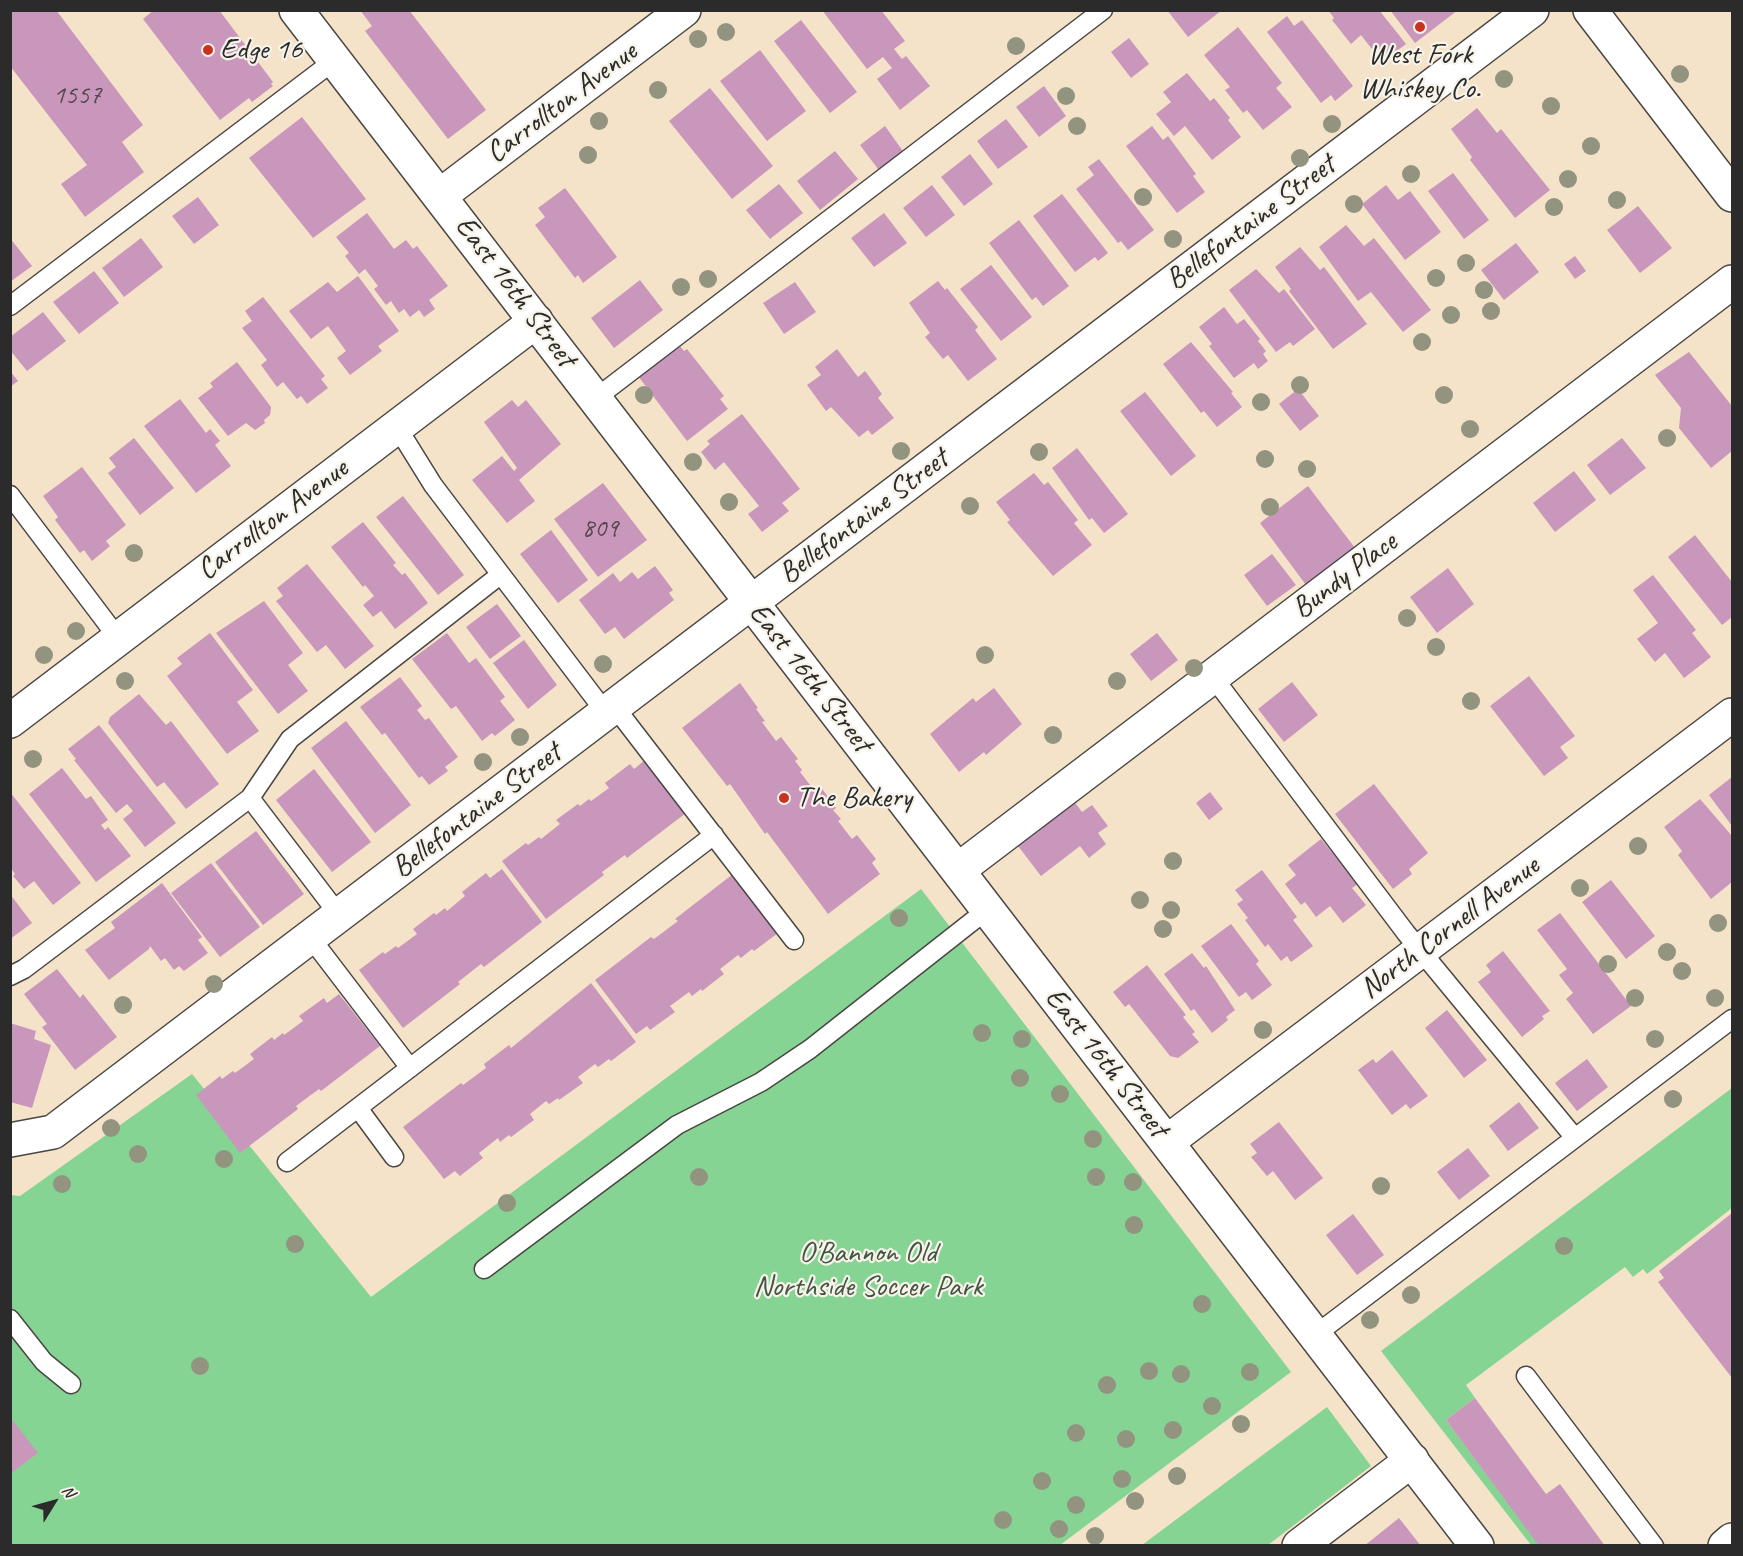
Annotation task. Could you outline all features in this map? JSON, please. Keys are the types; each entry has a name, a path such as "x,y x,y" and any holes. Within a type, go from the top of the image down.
{"street":[{"name":"East 16th Street","path":"296,10 441,195 751,602 1477,1545"},
{"name":"Carrollton Avenue","path":"441,195 684,10"},
{"name":"Bellefontaine Street","path":"10,1140 53,1132 1532,10"},
{"path":"1590,10 1732,195"},
{"name":"Bundy Place","path":"958,870 1732,282"},
{"name":"Carrollton Avenue","path":"10,721 536,321"},
{"name":"North Cornell Avenue","path":"1167,1142 1732,715"},
{"path":"1299,1545 1412,1460"},
{"path":"1725,1545 1732,1540"}],"lane":[{"path":"596,398 1103,10"},
{"path":"10,306 335,60"},
{"path":"397,427 433,485 500,575 714,835 794,940"},
{"path":"10,495 118,638"},
{"path":"10,976 24,969 250,798 290,738 500,575"},
{"path":"1213,676 1420,951 1575,1138"},
{"path":"250,798 339,915"},
{"path":"287,1162 714,835"},
{"path":"484,1269 677,1125 761,1082 810,1048 988,909"},
{"path":"310,937 410,1068"},
{"path":"1315,1335 1732,1019"},
{"path":"358,1108 394,1157"},
{"path":"10,1319 44,1362 71,1384"},
{"path":"1526,1376 1654,1545"}],"green space":[{"name":"O'Bannon Old Northside Soccer Park","path":"921,889 1291,1372 1060,1545 11,1545 10,1195 20,1196 192,1074 371,1297"},
{"path":"1732,1088 1732,1208 1647,1274 1643,1269 1633,1277 1625,1267 1466,1385 1475,1398 1446,1420 1539,1545 1531,1545 1381,1351"},
{"path":"1327,1407 1371,1466 1268,1545 1142,1545"}],"building":[{"path":"10,10 56,10 143,125 122,142 144,172 85,217 61,184 87,165 10,66"},
{"name":"Edge 16","path":"154,10 219,10 273,82 271,84 273,86 252,102 249,98 220,120 143,19"},
{"path":"360,10 409,10 486,110 448,139 365,31 372,26"},
{"path":"822,10 881,10 905,41 894,49 902,59 906,56 930,86 900,110 877,79 892,68 883,57 867,69"},
{"path":"1167,10 1222,10 1188,37"},
{"path":"1328,10 1379,10 1406,44 1382,62 1361,35 1351,44 1332,20 1334,18"},
{"name":"West Fork Whiskey Co.","path":"1390,10 1458,10 1415,43"},
{"path":"1287,16 1294,26 1302,20 1353,86 1335,101 1331,95 1321,103 1267,32"},
{"path":"801,20 857,92 830,113 774,41"},
{"path":"1238,27 1282,83 1276,88 1292,107 1263,130 1247,110 1243,113 1225,90 1230,87 1204,55"},
{"path":"1129,38 1149,64 1131,78 1111,52"},
{"path":"760,50 806,111 767,141 720,81"},
{"path":"1187,73 1210,101 1214,98 1241,137 1212,160 1185,126 1174,136 1156,114 1171,102 1163,92"},
{"path":"1044,86 1066,116 1039,137 1016,107"},
{"path":"710,88 773,166 732,199 669,121"},
{"path":"1477,108 1497,133 1501,129 1550,190 1515,218 1470,160 1472,157 1451,129"},
{"name":"Edge 16","path":"302,117 366,199 313,238 249,158"},
{"path":"1006,119 1028,147 998,169 977,141"},
{"path":"885,126 905,154 881,173 860,145"},
{"path":"1152,126 1163,140 1168,136 1196,174 1193,176 1205,192 1177,213 1126,146"},
{"path":"835,151 858,179 820,210 797,181"},
{"path":"970,154 993,184 964,206 941,177"},
{"path":"1099,159 1154,230 1128,250 1121,241 1118,243 1076,189 1094,175 1088,167"},
{"path":"1453,173 1489,220 1464,239 1428,191"},
{"path":"779,184 803,213 770,239 746,210"},
{"path":"932,185 955,215 926,237 903,208"},
{"path":"1386,185 1398,200 1410,191 1441,232 1405,260 1362,204"},
{"path":"565,188 617,257 583,283 578,275 575,278 535,225 545,217 538,208"},
{"path":"1062,194 1108,253 1098,261 1095,257 1075,272 1033,216"},
{"path":"198,197 219,225 194,244 172,216"},
{"path":"1638,206 1672,248 1640,273 1607,230"},
{"path":"367,213 394,249 406,240 413,249 417,246 448,286 429,300 435,309 424,317 419,310 410,317 404,309 399,313 391,301 386,305 374,289 378,286 365,269 359,274 345,256 349,253 336,237"},
{"path":"884,213 907,243 874,267 851,238"},
{"path":"1019,220 1069,286 1043,306 1036,297 1032,300 989,243"},
{"path":"1346,225 1364,246 1374,238 1431,310 1403,332 1371,292 1358,301 1319,247"},
{"path":"10,238 32,266 10,282"},
{"path":"141,238 163,267 124,297 102,268"},
{"path":"1516,243 1539,272 1504,300 1481,270"},
{"path":"1300,247 1320,270 1324,267 1367,324 1333,349 1289,291 1291,289 1275,267"},
{"path":"1575,256 1586,271 1575,279 1564,264"},
{"path":"991,265 1032,317 1001,341 960,289"},
{"path":"1256,269 1279,293 1284,289 1315,329 1293,346 1290,342 1276,352 1229,290"},
{"path":"94,271 119,303 79,334 53,302"},
{"path":"358,276 399,331 378,346 382,351 350,375 337,358 346,351 328,326 311,339 289,311 328,282 337,292"},
{"path":"640,280 663,310 614,348 591,318"},
{"path":"938,281 945,290 947,288 978,327 975,330 997,359 968,381 948,355 943,359 925,337 930,333 909,303"},
{"path":"795,282 816,312 784,334 763,303"},
{"path":"263,297 325,376 321,379 328,388 307,404 301,396 297,399 283,382 277,387 261,365 267,360 242,328 252,321 245,311"},
{"path":"1224,307 1237,324 1244,319 1260,339 1258,341 1266,351 1263,354 1268,361 1258,369 1254,363 1234,378 1209,346 1212,344 1199,327"},
{"path":"43,312 66,341 27,371 10,350 10,337"},
{"path":"1191,342 1233,392 1231,393 1242,407 1217,427 1204,411 1201,413 1163,364"},
{"path":"679,345 684,351 687,349 724,396 720,399 728,409 687,441 638,376"},
{"path":"837,349 858,377 865,371 882,394 878,398 894,418 872,435 868,430 859,437 831,407 826,411 807,385 821,375 815,367"},
{"path":"1689,352 1732,406 1732,451 1711,468 1679,428 1681,408 1655,375"},
{"path":"237,362 271,407 270,415 264,420 265,423 255,430 246,423 228,436 198,398 213,387 210,383"},
{"path":"10,371 18,381 10,387"},
{"path":"1298,389 1319,416 1300,431 1279,404"},
{"path":"1145,392 1196,456 1171,476 1120,411"},
{"path":"180,399 206,433 210,429 220,441 215,445 231,466 196,493 144,426"},
{"path":"512,400 518,407 526,400 561,444 519,480 535,501 507,523 472,480 502,456 514,471 517,468 484,422"},
{"path":"742,414 800,489 782,503 789,511 762,532 748,514 759,506 724,462 715,470 701,452 710,444 707,441"},
{"path":"134,438 174,488 140,515 108,473 116,467 109,458"},
{"path":"1622,438 1646,468 1610,495 1587,465"},
{"path":"1077,448 1128,514 1104,533 1092,518 1089,520 1052,468"},
{"path":"82,467 126,525 106,541 110,546 92,561 84,550 80,553 55,520 58,517 43,496"},
{"path":"1574,471 1596,500 1555,532 1533,503"},
{"path":"1034,473 1044,485 1048,482 1078,520 1074,523 1092,545 1053,576 1007,522 1010,520 996,502"},
{"path":"603,483 647,540 598,577 554,519"},
{"path":"1308,486 1355,548 1306,585 1260,523"},
{"path":"403,496 464,575 438,595 376,517"},
{"path":"363,522 396,563 393,565 402,575 405,573 428,603 395,629 381,611 373,617 363,605 374,596 365,585 363,587 331,547"},
{"path":"551,530 588,580 558,603 520,554"},
{"path":"1695,535 1732,582 1732,617 1722,625 1668,557"},
{"path":"1272,554 1296,585 1267,606 1244,575"},
{"path":"307,564 374,646 345,669 326,645 317,652 276,601 283,596 277,588"},
{"path":"655,566 673,590 669,593 674,600 624,639 615,627 605,634 579,600 613,573 620,582 632,572 638,579"},
{"path":"1448,568 1474,604 1437,633 1410,597"},
{"path":"1653,575 1696,630 1692,633 1711,657 1684,678 1665,653 1655,662 1637,639 1658,623 1633,590"},
{"path":"264,601 303,653 288,665 308,691 278,714 216,633"},
{"path":"497,604 521,636 490,659 466,627"},
{"path":"210,633 253,690 237,702 259,731 227,754 167,676 182,664 177,658"},
{"path":"447,633 469,663 476,658 505,697 500,701 515,720 495,736 492,733 482,741 456,706 451,709 412,659"},
{"path":"1157,633 1178,660 1151,681 1130,654"},
{"path":"524,640 557,685 528,709 493,663"},
{"path":"1529,676 1575,736 1560,747 1568,758 1544,776 1490,706"},
{"path":"400,677 422,706 417,710 425,720 429,718 458,757 445,767 448,771 429,785 422,776 419,778 385,733 382,735 360,707"},
{"path":"1292,682 1318,715 1284,742 1258,709"},
{"name":"The Bakery","path":"740,683 758,708 756,709 765,721 762,722 776,741 781,737 798,759 795,761 802,770 800,772 814,790 820,786 836,808 833,810 841,819 838,821 852,839 857,835 876,859 872,863 880,874 828,914 767,832 765,834 730,784 727,786 682,728"},
{"path":"994,688 1022,724 986,755 984,752 959,772 930,734 973,698 976,702"},
{"path":"139,694 166,725 171,721 219,784 186,809 164,782 157,787 108,723 110,717"},
{"path":"346,721 411,805 375,833 311,748"},
{"path":"99,725 176,823 145,847 123,819 133,811 127,804 116,813 68,749"},
{"path":"645,760 686,813 627,858 625,855 602,872 604,875 546,919 502,861 526,843 528,845 539,837 541,839 560,824 556,820 578,804 580,806 589,799 591,801 609,788 605,783 630,764 634,769"},
{"path":"62,768 86,799 91,796 108,820 101,825 105,830 108,827 131,856 96,882 29,794"},
{"path":"314,769 371,842 332,872 276,800"},
{"path":"1732,777 1732,826 1709,795"},
{"path":"1374,784 1428,853 1409,869 1412,874 1393,889 1335,814"},
{"path":"10,792 81,883 53,905 34,881 24,889 13,876 15,874 10,867"},
{"path":"1210,792 1223,809 1209,820 1196,803"},
{"path":"1700,799 1732,836 1732,882 1711,899 1678,855 1682,851 1664,827"},
{"path":"1073,800 1082,812 1092,805 1108,826 1098,833 1106,844 1089,858 1080,846 1041,876 1018,846 1039,831 1036,828"},
{"path":"256,831 304,894 263,925 215,862"},
{"path":"1321,839 1358,884 1352,888 1366,905 1343,923 1330,906 1316,917 1305,902 1301,905 1285,884 1296,875 1288,865"},
{"path":"211,863 260,927 220,957 171,893"},
{"path":"502,869 542,922 484,967 481,964 458,982 460,984 403,1028 359,970 383,952 385,954 396,946 398,948 417,934 413,929 434,913 436,915 445,908 447,911 465,896 462,892 486,873 490,878"},
{"path":"1262,870 1297,917 1293,920 1313,946 1291,962 1287,956 1281,961 1268,944 1265,947 1245,920 1248,918 1237,904 1243,900 1235,890"},
{"path":"733,874 778,933 754,951 752,949 741,958 738,955 720,969 724,974 702,991 701,989 692,996 689,992 670,1006 675,1012 650,1030 647,1026 636,1034 595,980 651,937 654,939 678,921 675,919"},
{"path":"1611,880 1655,936 1626,959 1582,902"},
{"path":"162,883 202,937 198,940 208,953 184,971 179,966 174,970 165,958 161,961 150,946 109,980 85,950 115,928 111,922"},
{"path":"10,894 32,923 10,939"},
{"path":"1560,913 1631,1006 1593,1034 1566,999 1573,993 1559,975 1567,969 1537,930"},
{"path":"1231,924 1259,961 1256,964 1272,985 1252,1000 1246,992 1239,997 1201,946"},
{"path":"1503,951 1550,1011 1522,1037 1478,982 1491,972 1486,965"},
{"path":"1192,953 1204,968 1206,966 1235,1010 1226,1017 1228,1020 1212,1033 1194,1009 1191,1011 1164,974"},
{"path":"1147,965 1186,1015 1183,1017 1195,1032 1192,1034 1199,1042 1178,1058 1170,1056 1129,1004 1125,1007 1113,992"},
{"path":"57,969 80,998 83,994 117,1037 75,1070 42,1027 47,1024 24,994"},
{"path":"591,983 636,1042 611,1061 609,1059 598,1067 595,1064 578,1077 583,1083 559,1100 558,1098 549,1104 546,1101 530,1114 534,1120 511,1137 509,1135 500,1142 498,1138 479,1153 483,1158 460,1176 455,1171 444,1179 403,1127 461,1083 463,1085 486,1068 484,1064 509,1045 511,1048"},
{"path":"339,994 380,1046 321,1091 319,1089 296,1106 298,1109 240,1153 196,1095 220,1076 222,1079 233,1071 235,1073 254,1059 250,1054 272,1037 274,1040 283,1033 284,1035 303,1021 299,1016 324,998 327,1003"},
{"path":"1447,1010 1487,1060 1464,1078 1425,1028"},
{"path":"10,1023 36,1031 34,1039 51,1045 32,1108 10,1102"},
{"path":"1392,1050 1428,1096 1410,1109 1406,1104 1392,1115 1358,1070 1373,1059 1376,1063"},
{"path":"1587,1059 1608,1087 1577,1111 1555,1083"},
{"path":"1519,1102 1539,1128 1508,1151 1489,1126"},
{"path":"1279,1122 1323,1178 1295,1200 1273,1171 1267,1176 1251,1157 1257,1153 1250,1144"},
{"path":"1468,1148 1490,1176 1459,1200 1437,1172"},
{"path":"1732,1213 1732,1378 1658,1282 1664,1278 1659,1271"},
{"path":"1353,1214 1384,1255 1357,1275 1326,1235"},
{"path":"1475,1398 1546,1494 1560,1484 1605,1546 1539,1546 1446,1420"},
{"path":"10,1417 38,1453 10,1474"},
{"path":"1399,1518 1421,1546 1364,1546"}],"place":[{"name":"West Fork Whiskey Co.","path":"1420,27"},
{"name":"Edge 16","path":"208,50"},
{"name":"The Bakery","path":"784,798"}]}
